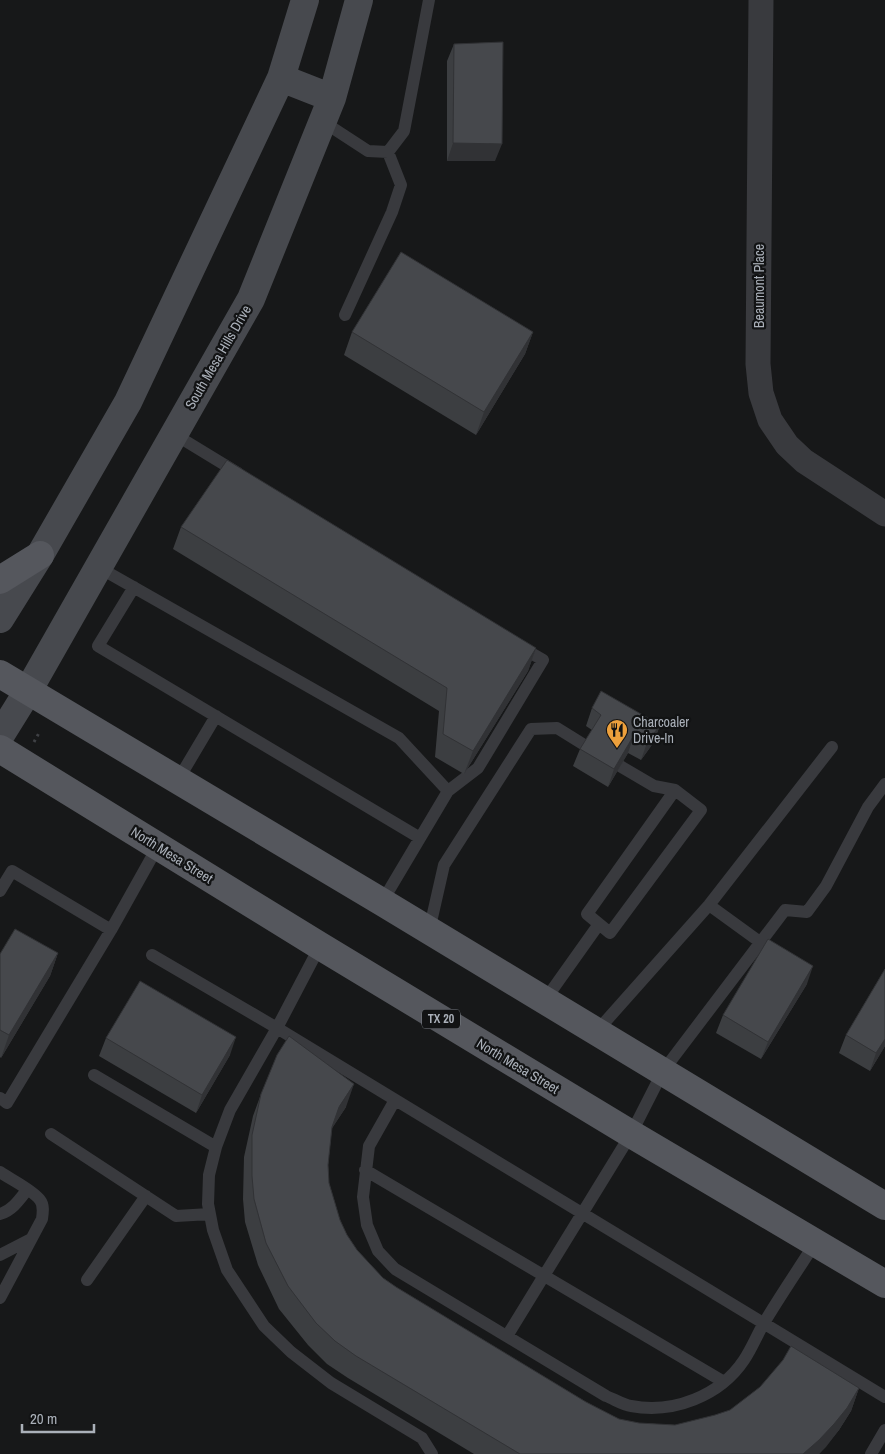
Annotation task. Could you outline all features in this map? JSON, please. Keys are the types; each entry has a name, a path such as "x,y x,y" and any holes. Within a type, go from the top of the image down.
{"main road":[{"path":"0,580 40,556"},
{"path":"0,674 885,1206"},
{"name":"North Mesa Street","path":"0,749 320,946 631,1134 885,1284"}],"street":[{"path":"0,619 40,556 128,402 280,78 305,0"},
{"name":"South Mesa Hills Drive","path":"0,736 28,691 251,299 327,110 359,0"},
{"name":"Beaumont Place","path":"761,0 758,364 761,393 770,420 787,445 804,461 883,508"},
{"path":"280,78 327,110"}],"lane":[{"path":"388,152 404,131 429,0"},
{"path":"327,110 368,151 388,152"},
{"path":"345,315 392,212 400,185 388,152"},
{"path":"174,434 249,480"},
{"path":"98,567 399,738 448,791"},
{"path":"134,587 98,646 420,838"},
{"path":"382,902 448,791 478,768 543,660 509,640"},
{"path":"178,780 216,716"},
{"path":"430,931 444,865 531,729 556,728 586,746"},
{"path":"597,1032 709,905 832,747"},
{"path":"620,766 654,786 675,790 701,810 610,933 587,914 675,790"},
{"path":"507,1336 631,1134 663,1071 785,910 807,912 826,886 868,807 885,784"},
{"path":"0,1098 7,1103 111,930 158,846"},
{"path":"0,891 12,870 111,930"},
{"path":"709,905 760,942"},
{"path":"545,1000 599,924"},
{"path":"320,946 230,1110 216,1148 209,1175 208,1204 213,1230 227,1270 264,1326 291,1352 332,1383 422,1438 432,1454"},
{"path":"152,955 276,1028 885,1397"},
{"path":"94,1075 216,1148"},
{"path":"395,1100 369,1146 365,1170 362,1197 366,1225 378,1251 395,1269 606,1396 630,1406 658,1408 687,1402 709,1393 724,1382 743,1361 815,1243"},
{"path":"51,1134 176,1216 210,1214"},
{"path":"365,1170 724,1382"},
{"path":"0,1172 40,1200 43,1209 42,1219 0,1298"},
{"path":"0,1214 4,1214 17,1203 27,1190"},
{"path":"87,1280 146,1196"},
{"path":"0,1255 31,1239"},
{"path":"870,1454 885,1430"}],"building":[{"path":"503,42 502,144 453,143 454,44"},
{"path":"401,252 533,332 484,412 352,332"},
{"path":"227,460 536,648 473,751 443,734 447,688 181,527"},
{"path":"601,691 660,725 647,743 634,735 614,769 580,749 601,715 592,708"},
{"path":"15,929 58,953 9,1035 0,1030 0,954"},
{"path":"768,939 813,966 768,1042 723,1015"},
{"path":"885,969 885,1039 876,1053 846,1035"},
{"path":"140,981 236,1037 202,1095 106,1038"},
{"path":"289,1036 354,1084 339,1107 332,1127 328,1165 329,1183 340,1220 347,1235 357,1250 383,1278 396,1287 586,1402 619,1419 639,1423 675,1425 730,1410 760,1387 783,1360 791,1346 859,1388 847,1408 819,1440 803,1454 520,1454 356,1356 335,1341 316,1323 288,1286 266,1243 254,1199 252,1135 261,1094 277,1055"}],"place":[{"name":"Charcoaler Drive-In","path":"617,749"}]}
